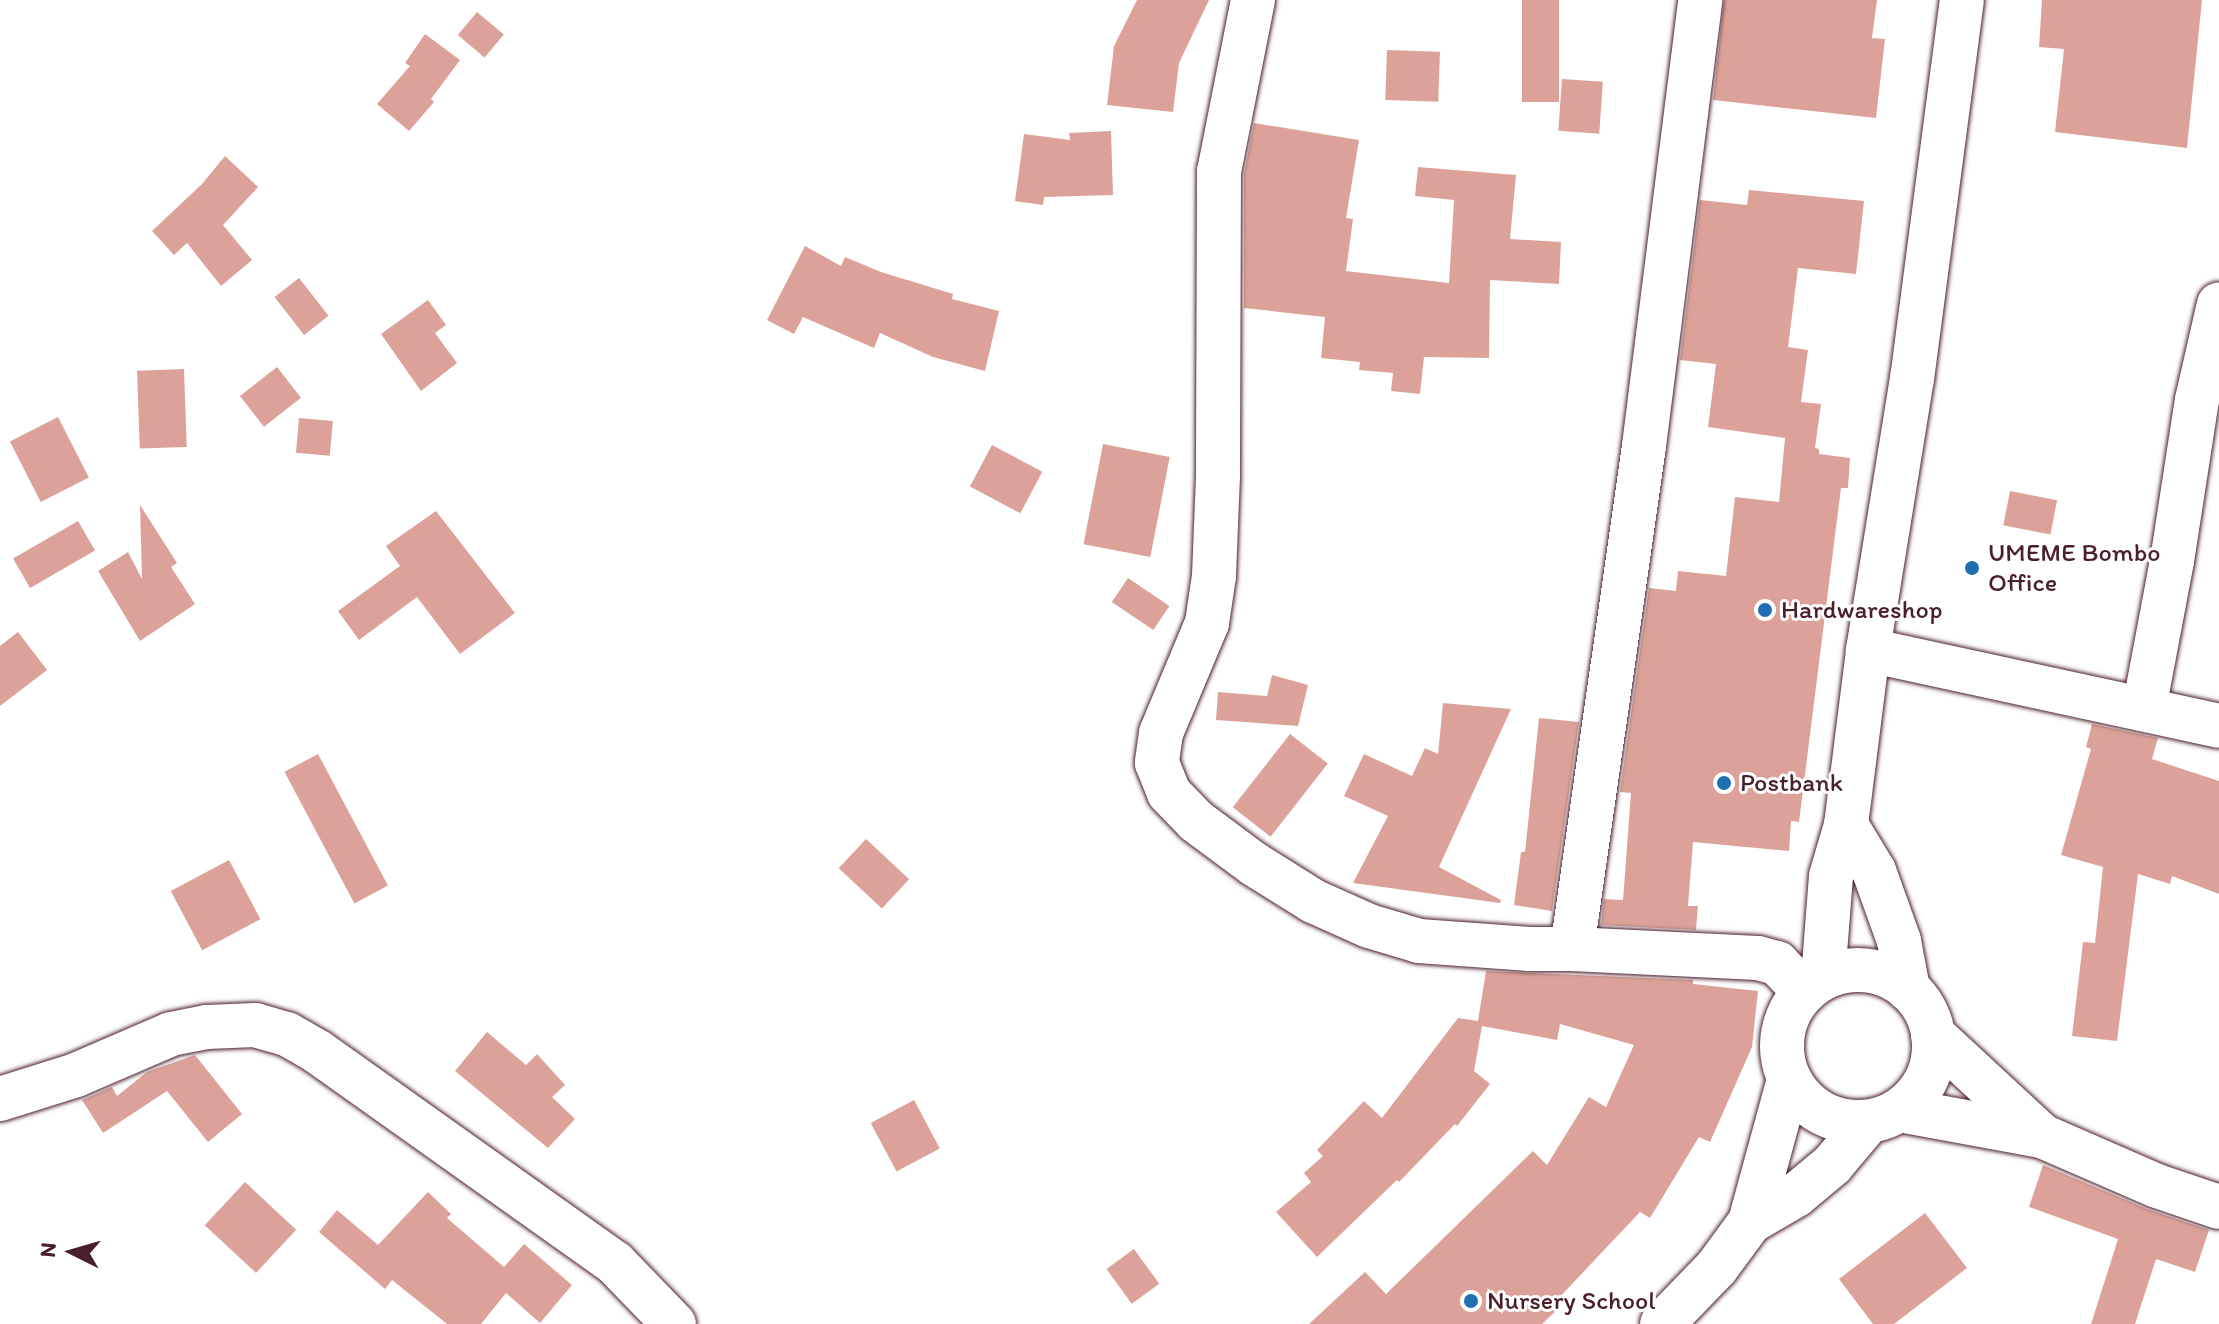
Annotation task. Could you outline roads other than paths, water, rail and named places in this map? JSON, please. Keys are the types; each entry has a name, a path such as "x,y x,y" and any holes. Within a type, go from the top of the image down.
{"street":[{"path":"1253,0 1219,171 1218,461 1214,576 1207,623 1161,733 1157,763 1169,793 1196,821 1313,901 1369,926 1419,941 1474,947 1758,958 1777,963 1814,985"},
{"path":"1572,949 1643,458 1700,0"},
{"path":"1814,985 1831,876 1846,825 1868,650 1912,379 1962,0"},
{"path":"2144,709 2172,561 2197,400 2219,304"},
{"path":"1868,650 2219,726"},
{"path":"1846,825 1874,871 1899,941 1908,989"},
{"path":"1750,1222 1808,1185 1884,1116 1921,1090 1932,1063 1933,1035 1925,1010 1908,989 1889,977 1867,970 1845,971 1814,985 1791,1011 1783,1033 1783,1056 1789,1079 1803,1099 1822,1113 1844,1122 1884,1116 2042,1136 2157,1186 2219,1207"},
{"path":"0,1099 76,1075 171,1034 207,1027 255,1025 287,1034 615,1263 674,1324"},
{"path":"1933,1035 2042,1136"},
{"path":"1662,1324 1717,1267 1750,1222 1789,1079"}],"place":[{"name":"UMEME Bombo Office","path":"1972,568"},
{"name":"Hardwareshop","path":"1765,610"},
{"name":"Postbank","path":"1724,783"},
{"name":"Nursery School","path":"1471,1301"}]}
